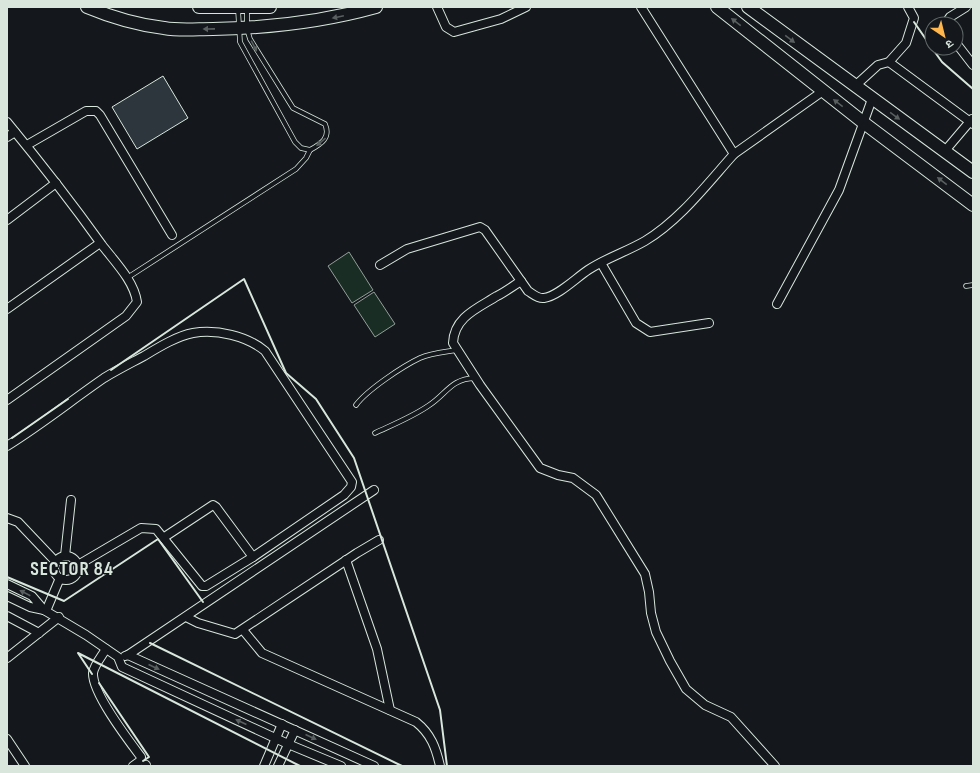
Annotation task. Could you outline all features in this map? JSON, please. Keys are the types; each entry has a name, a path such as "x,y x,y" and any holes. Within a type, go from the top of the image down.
{"street":[{"path":"87,7 131,21 164,28 242,29 273,27 318,21 376,7"},
{"path":"199,7 270,7"},
{"path":"436,7 446,27 454,32 501,19 526,7"},
{"path":"641,7 734,154"},
{"path":"717,7 864,123 973,205"},
{"path":"748,7 973,172"},
{"path":"855,86 878,66 888,62 906,43 914,18 908,7"},
{"path":"952,16 966,7"},
{"path":"964,53 973,65"},
{"path":"888,62 972,122 944,152"},
{"path":"380,265 407,249 480,227 485,230 528,291 537,297 544,298 555,294 588,269 644,241 661,230 683,209 734,154 823,91"},
{"path":"777,304 839,190 872,99"},
{"path":"27,145 86,111 96,111 100,115 172,235"},
{"path":"7,122 56,183 126,278 136,294 137,302 134,308 126,316 7,400"},
{"path":"7,137 15,132"},
{"path":"7,220 56,183"},
{"path":"7,309 100,243"},
{"path":"601,263 636,323 650,332 709,323"},
{"path":"521,281 478,307 463,319 456,327 453,336 453,343 475,378 540,468 558,476 573,478 596,495 644,574 649,592 651,613 656,632 670,661 686,688 705,704 730,717 775,766"},
{"path":"7,446 33,430 106,377 161,346 193,333 213,332 243,338 265,350 352,482 351,487 344,495 213,584 202,586 156,529 141,528 78,565 75,575 71,579 60,578"},
{"path":"118,657 128,655 374,490"},
{"path":"65,556 71,500"},
{"path":"163,538 213,505 253,557"},
{"path":"7,518 18,522 56,562"},
{"path":"186,617 198,623 235,634 346,560 379,540"},
{"path":"60,578 54,568 59,558 65,556 70,557 78,565"},
{"path":"346,560 377,649 390,710"},
{"path":"46,611 60,578"},
{"path":"7,584 32,596 46,611"},
{"path":"7,596 30,607 46,611 59,617 118,657 122,667 288,744 341,766"},
{"path":"7,616 39,633"},
{"path":"7,658 59,617"},
{"path":"243,630 262,653 416,722 425,729 436,746 440,766"},
{"path":"106,649 94,669 93,678 110,713 145,764 133,766"},
{"path":"128,655 374,766"},
{"path":"264,766 282,724"},
{"path":"278,766 294,730"},
{"path":"7,739 25,766"}],"lane":[{"path":"126,278 296,169 306,158 310,150 324,141 327,136 325,124 293,108 242,29 235,8"},
{"path":"235,8 242,29 240,42 295,142 301,148 310,150"},
{"path":"966,286 973,285"},
{"path":"356,405 362,396 420,358 457,350"},
{"path":"375,433 428,407 441,397 447,388 456,381 464,378 475,378"}],"green space":[{"path":"349,252 373,290 352,303 328,266"},
{"path":"374,292 395,324 375,337 354,305"}],"building":[{"path":"163,76 188,118 137,149 112,107"}],"wall":[{"path":"914,22 924,36"},
{"path":"938,56 942,62 973,89"},
{"path":"111,370 244,279 286,373 316,399 354,458 440,710 447,766"},
{"path":"12,438 68,399"},
{"path":"7,577 64,601 158,539 203,602"},
{"path":"150,643 402,766"},
{"path":"92,674 78,653 300,766"},
{"path":"99,683 149,757 143,761"}],"district":[{"name":"SECTOR 84","path":"72,569"}]}
